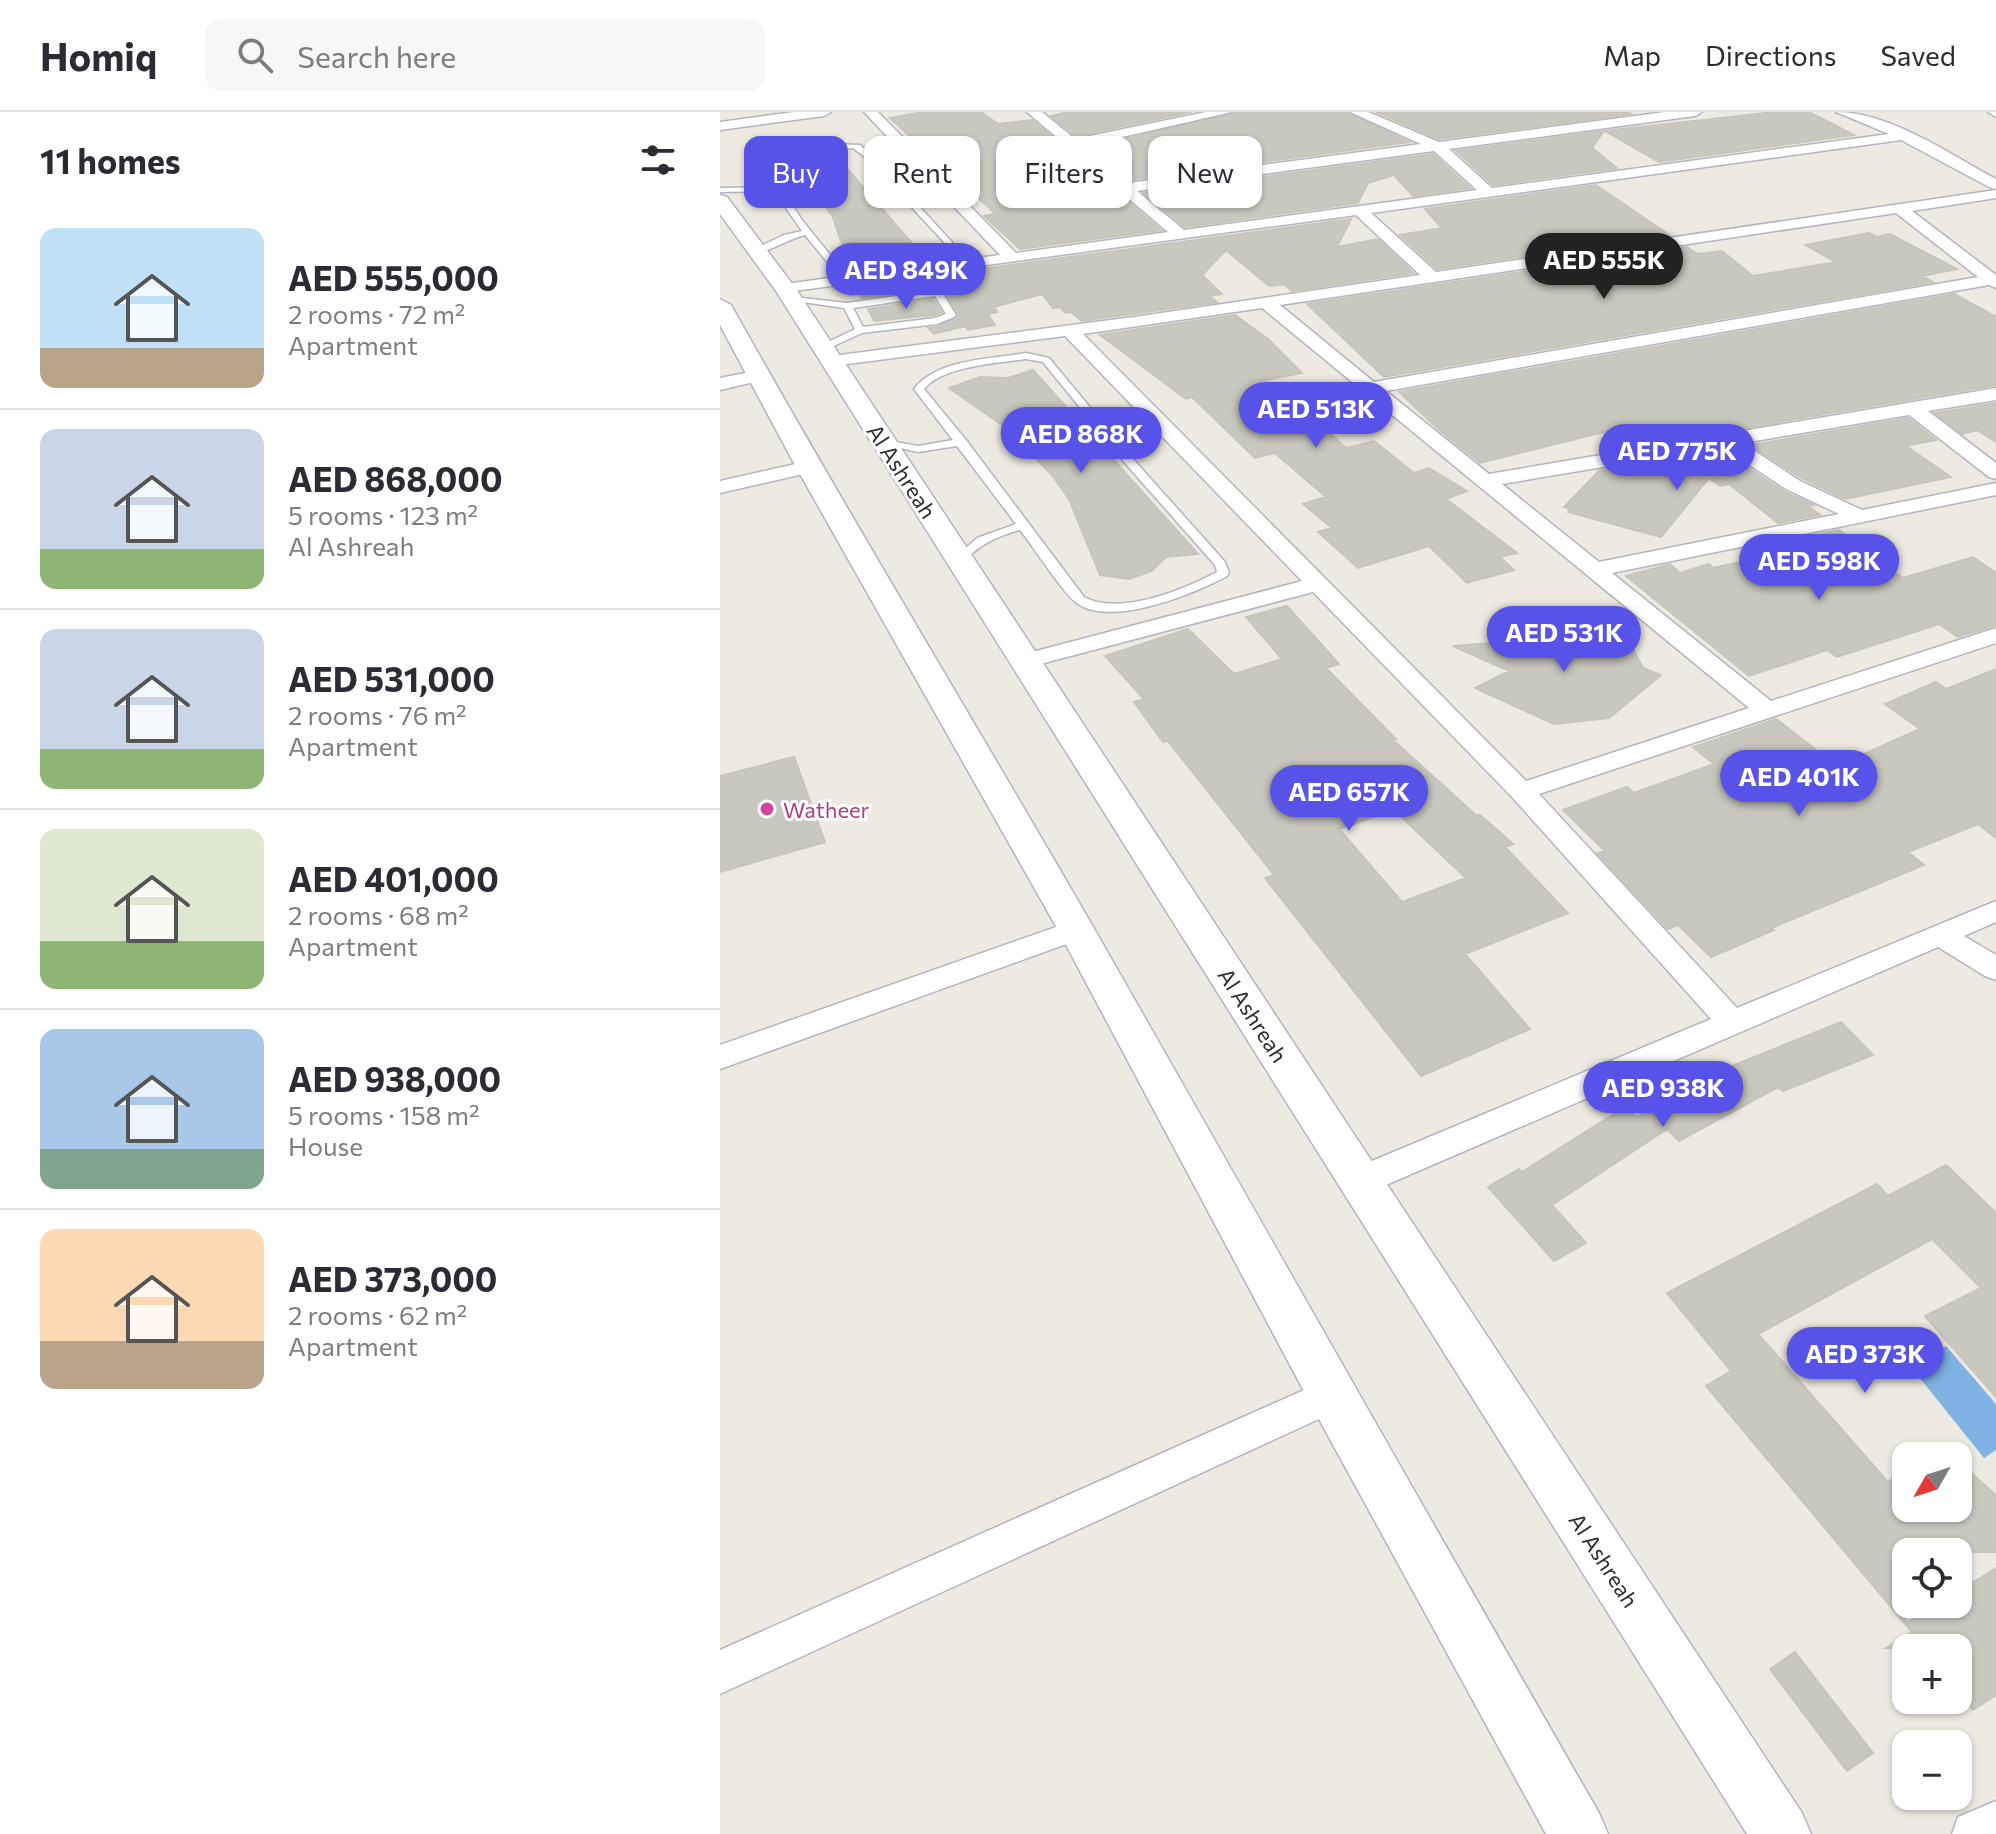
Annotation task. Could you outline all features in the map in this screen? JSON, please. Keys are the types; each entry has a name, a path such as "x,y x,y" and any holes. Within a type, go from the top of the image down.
{"street":[{"path":"720,126 824,112"},
{"path":"871,112 894,136"},
{"path":"1036,114 1054,112"},
{"path":"1110,136 1225,112"},
{"path":"1357,112 1437,146 1488,192"},
{"path":"1843,112 1883,125 1996,185"},
{"path":"1132,187 1685,113"},
{"path":"1036,114 1062,136"},
{"path":"1530,116 1564,129"},
{"path":"789,295 1011,257 1902,136"},
{"path":"1132,194 1180,234"},
{"path":"828,355 932,348 1069,330 1996,194"},
{"name":"Al Ashreah","path":"720,201 789,295 828,355 1781,1834"},
{"path":"963,208 1011,257"},
{"path":"1898,208 1994,282"},
{"path":"1358,209 1432,277"},
{"path":"1370,388 1994,282"},
{"path":"1265,302 1767,710"},
{"path":"720,305 809,467 1076,930 1331,1395 1578,1834"},
{"path":"1069,330 1521,791 1732,1023"},
{"path":"720,384 761,375"},
{"path":"1485,481 1996,394"},
{"path":"1912,408 1996,473"},
{"path":"1725,440 1793,485 1859,516"},
{"path":"720,487 809,467"},
{"path":"1594,570 1996,489"},
{"path":"1025,661 1317,584"},
{"path":"1521,791 1996,635"},
{"path":"1360,1181 1996,911"},
{"path":"720,1057 1076,930"},
{"path":"1941,935 1996,969"},
{"path":"720,1672 1331,1395"},
{"path":"1975,1834 1996,1824"}],"lane":[{"path":"720,190 744,191"},
{"path":"791,208 835,269 844,274 939,260 948,242 917,208"},
{"path":"758,251 787,237 807,232"},
{"path":"789,295 847,306 932,292 941,295 951,315 937,321 860,330 828,355"},
{"path":"847,306 860,330"},
{"path":"914,324 932,348"},
{"path":"1026,356 1046,360 1129,461 1221,564 1223,573 1197,588 1109,609 1093,607 1080,600 1025,525 919,389 921,383 942,372 1026,356"},
{"path":"884,443 918,449 962,442"},
{"path":"960,559 972,544 982,538 1025,525"}],"water":[{"path":"1946,1346 1996,1404 1996,1450 1984,1458 1911,1367"}],"building":[{"path":"923,112 981,112 998,124 1032,120 1051,136 996,136 996,208 1132,208 1132,205 1161,230 1020,249 984,216 996,214 980,200 980,136 910,136 890,118"},
{"path":"1067,112 1191,112 1076,136 1051,116"},
{"path":"1235,112 1347,112 1410,142 1262,162 1262,136 1148,136 1148,177 1132,180 1132,138"},
{"path":"1376,112 1628,112 1631,114 1439,139"},
{"path":"1775,112 1809,112 1854,135 1659,162 1605,131"},
{"path":"1604,131 1592,148 1617,168 1493,185 1456,151"},
{"path":"1433,154 1470,188 1413,196 1394,175 1368,183 1358,203 1185,227 1162,208 1262,208 1262,177"},
{"path":"848,170 864,188 864,208 881,208 924,257 845,267 846,255 827,208 848,208"},
{"path":"1596,185 1669,235 1437,269 1400,235 1442,228 1425,209"},
{"path":"1351,219 1337,247 1378,239 1413,273 1292,291 1284,284 1269,286 1226,250 1202,275 1222,294 1209,296 1217,302 1082,321 1060,307 1053,308 1042,294 994,307 997,312 988,314 995,325 968,330 966,326 934,334 928,328 938,327 959,315 942,288 862,298 860,294 850,295 848,287"},
{"path":"1869,233 1877,237 1890,234 1957,269 1922,276 1933,282 1384,377 1307,304 1687,247 1697,254 1722,251 1753,276 1836,262 1805,245"},
{"path":"1954,294 1996,317 1996,385 1619,449 1644,422 1480,463 1399,392"},
{"path":"933,299 942,312 934,315 874,321 868,309"},
{"path":"1235,315 1268,339 1302,373 1251,383 1296,423 1313,418 1346,448 1374,441 1414,473 1429,468 1467,491 1446,499 1517,553 1500,557 1514,570 1467,583 1429,546 1358,568 1318,532 1332,528 1303,504 1326,497 1275,453 1255,458 1192,397 1186,399 1100,335"},
{"path":"1033,370 1198,554 1166,557 1152,571 1129,579 1100,575 1069,499 1051,474 1005,427 949,388 980,377 1008,378"},
{"path":"1996,403 1996,442 1977,430 1962,434 1935,413"},
{"path":"1908,418 1936,440 1906,446 1951,477 1845,499 1801,478 1751,445"},
{"path":"1721,450 1785,492 1814,505 1808,506 1820,515 1778,523 1729,484 1720,486 1709,478 1661,537 1568,512 1570,509 1564,507 1599,471"},
{"path":"1839,530 1903,578 1973,557 1996,573 1996,625 1958,637 1939,624 1837,657 1827,650 1749,676 1626,576 1670,564 1680,573 1709,564 1713,568 1805,547 1796,539"},
{"path":"1287,606 1339,664 1326,668 1396,739 1393,740 1477,816 1480,815 1513,844 1505,847 1568,913 1465,954 1530,1029 1421,1076 1265,878 1274,875 1168,741 1163,742 1134,702 1144,699 1105,656 1188,629 1234,674 1282,659 1246,617","holes":["1394,810 1466,878 1402,902 1339,829"]},
{"path":"1579,628 1634,651 1643,668 1661,675 1609,718 1554,724 1475,688 1509,671 1453,646 1501,642 1530,632"},
{"path":"1996,669 1996,838 1978,824 1908,852 1924,865 1771,928 1774,930 1711,957 1678,925 1668,929 1597,853 1605,851 1563,810 1627,787 1634,793 1714,764 1693,747 1776,719 1837,766 1920,729 1885,704 1936,682 1946,689"},
{"name":"Watheer","path":"794,757 825,842 720,872 720,776"},
{"path":"1841,1022 1873,1055 1783,1091 1778,1087 1679,1141 1667,1129 1552,1205 1586,1243 1554,1261 1488,1187 1519,1169 1522,1172 1625,1107 1637,1117 1732,1066"},
{"path":"1946,1165 1996,1213 1996,1397 1925,1316 1981,1288 1932,1239 1758,1334 1888,1482 1892,1479 1892,1522 1972,1522 1972,1474 1996,1495 1996,1552 1972,1552 1972,1538 1892,1538 1892,1608 1706,1386 1731,1371 1667,1293 1877,1184 1888,1196"},
{"path":"1996,1568 1996,1695 1972,1709 1972,1634 1909,1634 1912,1632 1900,1618 1906,1618 1906,1623 1914,1618 1972,1618 1972,1583"},
{"path":"1795,1652 1873,1753 1847,1771 1770,1669"}],"place":[{"name":"Watheer","path":"767,809"}]}
